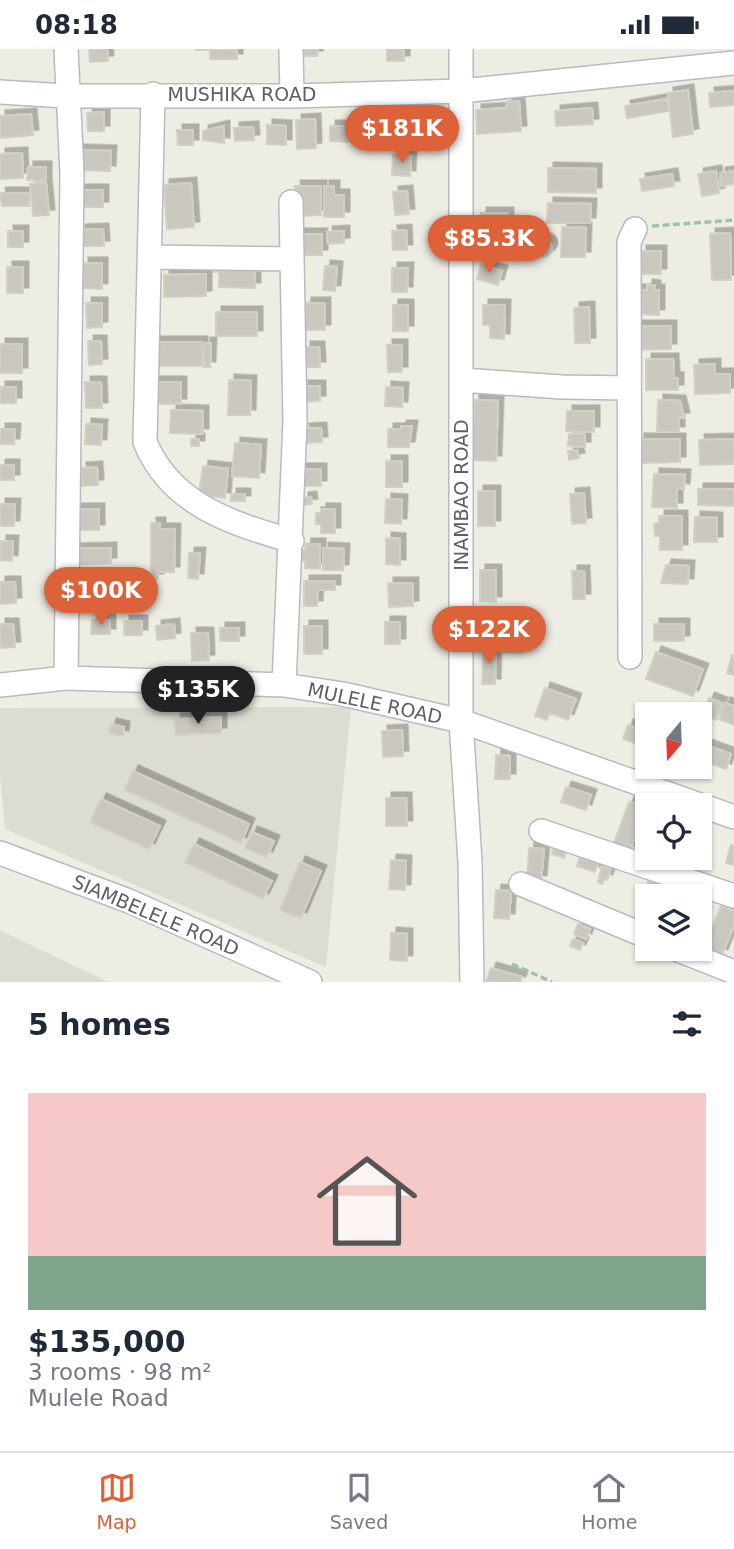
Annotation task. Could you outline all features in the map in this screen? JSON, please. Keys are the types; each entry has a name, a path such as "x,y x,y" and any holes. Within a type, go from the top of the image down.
{"street":[{"path":"66,49 65,96 72,173 66,678"},
{"path":"291,49 292,96"},
{"name":"INAMBAO ROAD","path":"461,49 461,721 470,862 472,982"},
{"name":"MUSHIKA ROAD","path":"0,92 65,96 292,96 462,91 734,63"},
{"path":"153,94 145,442 154,464 192,503 222,519 292,541"},
{"path":"284,685 292,541 295,409 291,202"},
{"path":"630,657 629,242 635,229"},
{"path":"150,257 291,259"},
{"path":"461,380 562,387 629,388"},
{"name":"MULELE ROAD","path":"0,685 66,678 284,685 343,694 461,721 734,817"},
{"path":"541,831 734,895"},
{"name":"SIAMBELELE ROAD","path":"0,853 129,901 310,982"},
{"path":"522,884 635,932"},
{"path":"706,961 734,972"}],"path":[{"path":"635,229 734,220"},
{"path":"512,964 552,982"}],"shaded area":[{"path":"351,707 326,967 5,829 0,772 0,708"},
{"path":"0,930 108,982 0,982"}],"building":[{"path":"89,49 107,49 108,61 90,62"},
{"path":"237,49 237,59 210,59 210,50 195,50"},
{"path":"304,49 318,49 317,56 304,56"},
{"path":"387,49 404,49 404,61 387,61"},
{"path":"688,90 693,134 673,137 668,93"},
{"path":"734,91 734,105 710,107 709,93"},
{"path":"666,99 669,111 627,118 625,106"},
{"path":"508,101 519,101 521,131 477,134 476,110 506,108"},
{"path":"592,108 593,124 556,126 555,111"},
{"path":"104,112 104,131 88,131 87,113"},
{"path":"31,114 33,135 0,138 0,116"},
{"path":"409,114 410,124 393,126 392,115"},
{"path":"315,119 316,148 297,149 296,120"},
{"path":"267,125 286,126 286,145 267,144"},
{"path":"224,126 224,143 203,140 203,131"},
{"path":"330,126 348,126 348,142 330,141"},
{"path":"253,127 254,140 235,141 234,128"},
{"path":"406,127 406,143 393,143 393,128"},
{"path":"177,130 193,130 193,145 178,145"},
{"path":"77,150 111,151 110,171 77,170"},
{"path":"22,153 23,178 0,179 0,154"},
{"path":"393,155 411,156 410,176 392,175"},
{"path":"28,167 46,167 46,181 27,180"},
{"path":"548,168 596,169 596,193 548,192"},
{"path":"716,171 719,193 702,196 698,174"},
{"path":"734,171 734,184 721,186 720,173"},
{"path":"672,174 674,186 642,191 640,179"},
{"path":"46,183 49,215 33,216 30,184"},
{"path":"191,183 194,227 167,229 164,185"},
{"path":"295,186 321,186 321,215 299,216"},
{"path":"324,186 334,186 334,195 344,195 344,217 324,217"},
{"path":"77,190 103,190 103,207 77,207"},
{"path":"407,191 409,214 395,215 393,192"},
{"path":"0,193 30,193 29,206 2,206"},
{"path":"548,203 591,204 590,223 547,223"},
{"path":"481,213 508,213 507,248 481,248"},
{"path":"562,227 586,228 585,257 561,257"},
{"path":"103,229 104,246 81,246 80,230"},
{"path":"406,230 407,250 393,250 392,231"},
{"path":"8,231 23,231 23,247 8,247"},
{"path":"344,231 344,243 328,244 327,232"},
{"path":"730,233 731,280 712,280 710,234"},
{"path":"299,234 322,234 322,255 299,255"},
{"path":"543,239 549,242 552,248 549,254 543,257 537,254 534,248 537,242"},
{"path":"641,251 661,251 661,274 641,274"},
{"path":"83,263 102,263 102,289 83,288"},
{"path":"214,264 260,264 260,271 255,271 255,288 219,287 219,272 214,272"},
{"path":"481,265 502,271 498,285 477,279"},
{"path":"325,266 337,267 335,291 323,290"},
{"path":"7,267 23,267 23,293 7,293"},
{"path":"392,268 408,268 407,292 392,292"},
{"path":"206,274 206,296 164,297 164,275"},
{"path":"647,285 655,286 655,290 659,290 659,315 637,314 637,290 647,290"},
{"path":"86,303 102,303 102,327 87,328"},
{"path":"306,303 325,303 325,330 301,330 301,313 305,313"},
{"path":"393,305 408,305 408,331 393,331"},
{"path":"483,305 505,305 504,339 490,338 490,325 483,325"},
{"path":"589,307 590,343 575,343 574,308"},
{"path":"216,312 257,312 257,336 216,336"},
{"path":"631,326 671,326 671,349 632,350"},
{"path":"88,341 101,341 102,364 89,365"},
{"path":"151,342 202,342 202,366 151,366"},
{"path":"205,343 211,343 210,367 204,367"},
{"path":"0,344 22,344 22,373 0,373"},
{"path":"387,345 402,345 402,372 388,372"},
{"path":"305,347 319,347 320,367 306,367"},
{"path":"646,359 673,359 678,390 646,390"},
{"path":"715,364 715,374 730,374 730,393 695,394 694,365"},
{"path":"229,380 251,381 250,415 228,415"},
{"path":"85,382 101,382 102,408 86,408"},
{"path":"151,382 181,382 181,404 152,404"},
{"path":"303,386 320,386 320,401 303,402"},
{"path":"0,387 16,387 16,403 0,403"},
{"path":"386,387 403,388 402,407 385,406"},
{"path":"474,400 498,401 496,461 472,460"},
{"path":"658,400 680,401 684,418 679,418 679,432 657,431"},
{"path":"171,410 203,411 203,434 170,433"},
{"path":"567,411 594,411 594,432 566,431"},
{"path":"86,424 102,425 101,445 85,444"},
{"path":"401,426 412,426 409,447 388,447 388,429 401,429"},
{"path":"321,428 322,442 305,443 304,429"},
{"path":"0,429 15,429 14,444 0,444"},
{"path":"569,434 585,434 585,447 568,446"},
{"path":"191,439 199,439 199,446 191,446"},
{"path":"639,439 680,439 680,462 639,463"},
{"path":"734,439 734,464 700,465 699,440"},
{"path":"235,443 261,445 259,478 232,476"},
{"path":"577,450 579,458 569,460 568,451"},
{"path":"386,461 402,461 402,487 386,487"},
{"path":"0,465 14,465 14,480 0,480"},
{"path":"203,466 228,469 225,498 199,494"},
{"path":"97,467 98,485 82,486 81,468"},
{"path":"300,469 321,469 321,486 305,486"},
{"path":"654,474 685,475 684,489 677,488 677,508 652,507"},
{"path":"698,489 734,489 734,506 698,505"},
{"path":"478,491 495,491 495,526 478,526"},
{"path":"584,493 586,523 572,524 570,494"},
{"path":"231,494 245,494 245,501 231,501"},
{"path":"311,497 312,504 303,505 303,498"},
{"path":"386,499 402,500 401,524 385,523"},
{"path":"0,504 15,504 14,526 0,526"},
{"path":"69,509 99,509 99,530 69,530"},
{"path":"321,509 335,509 335,533 321,533 321,524 316,524 316,513 321,513"},
{"path":"659,516 682,516 682,550 660,550 660,536 655,536 654,524 659,523"},
{"path":"695,517 717,518 717,542 694,542"},
{"path":"151,523 160,523 160,529 175,529 174,572 158,572 158,579 151,579"},
{"path":"386,538 400,539 400,565 386,564"},
{"path":"1,541 13,541 12,561 0,560"},
{"path":"306,544 320,544 320,569 305,568 305,561 300,560 300,550 305,550"},
{"path":"111,548 111,563 68,565 68,549"},
{"path":"323,548 344,549 343,570 323,570"},
{"path":"189,553 200,553 198,579 188,578"},
{"path":"666,565 689,566 688,584 661,583"},
{"path":"480,570 496,570 496,602 480,601"},
{"path":"572,571 584,571 585,599 573,599"},
{"path":"304,581 335,581 335,590 318,590 317,606 304,606"},
{"path":"0,582 15,582 16,603 0,604"},
{"path":"388,583 413,583 413,606 389,607"},
{"path":"79,595 96,596 96,609 79,608"},
{"path":"92,620 110,620 110,634 91,634"},
{"path":"124,621 142,621 142,635 124,635"},
{"path":"385,622 400,622 400,644 385,644"},
{"path":"0,624 13,624 15,647 0,648"},
{"path":"174,624 175,638 157,640 156,626"},
{"path":"654,624 684,624 684,641 654,641"},
{"path":"304,626 322,626 322,654 304,654"},
{"path":"220,628 239,628 239,641 220,641"},
{"path":"503,632 523,633 521,653 501,652"},
{"path":"191,633 208,633 209,660 192,661"},
{"path":"484,648 496,649 495,684 482,684"},
{"path":"656,652 703,669 693,696 646,679"},
{"path":"732,655 734,656 734,675 727,673"},
{"path":"545,688 576,699 568,720 550,713 547,720 535,716"},
{"path":"709,698 722,703 716,720 712,718 712,702 708,702"},
{"path":"725,703 734,706 734,725 719,719"},
{"path":"221,717 221,733 176,735 175,719"},
{"path":"111,724 124,727 123,736 109,733"},
{"path":"628,725 635,727 635,743 623,739"},
{"path":"402,730 403,756 383,757 382,731"},
{"path":"712,747 731,754 726,769 712,764"},
{"path":"496,755 510,756 510,779 495,779"},
{"path":"133,771 249,824 241,843 125,790"},
{"path":"566,787 591,795 586,810 561,802"},
{"path":"386,798 406,798 407,826 386,826"},
{"path":"101,799 160,826 149,849 90,822"},
{"path":"629,802 635,804 635,836 630,852 613,846"},
{"path":"252,832 274,841 267,857 245,848"},
{"path":"194,844 272,881 263,899 185,862"},
{"path":"731,845 734,846 734,865 726,863"},
{"path":"554,846 566,849 564,858 552,854"},
{"path":"529,848 544,849 541,881 527,880"},
{"path":"580,856 598,863 595,872 577,866"},
{"path":"391,860 406,861 405,890 389,889"},
{"path":"300,862 321,871 301,918 280,910"},
{"path":"602,866 611,868 607,880 604,879 602,884 598,882"},
{"path":"649,879 664,884 647,884"},
{"path":"496,890 511,891 509,919 494,918"},
{"path":"721,906 734,911 734,925 722,955 712,951 712,928"},
{"path":"578,924 590,929 586,939 574,934"},
{"path":"391,933 407,934 407,961 390,960"},
{"path":"573,939 583,943 580,950 570,946"},
{"path":"491,968 522,977 520,982 486,982"}]}
